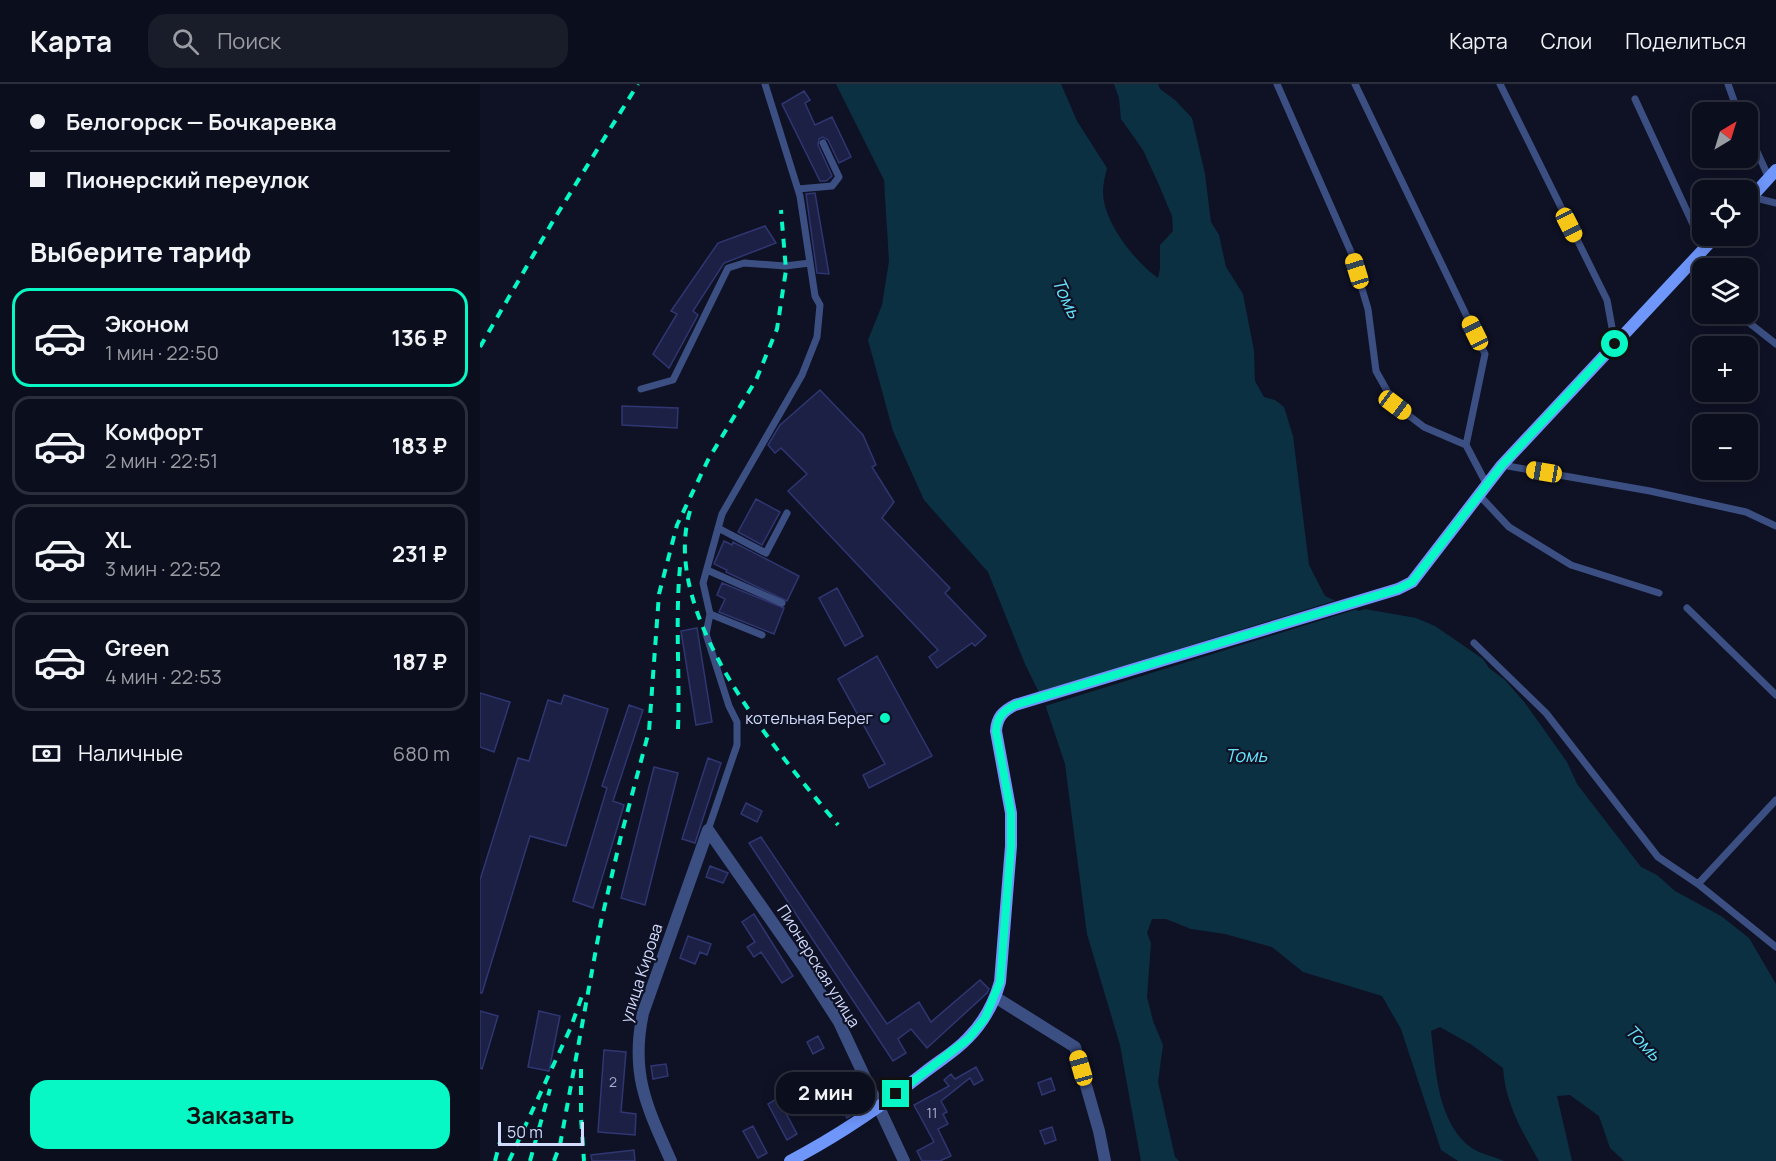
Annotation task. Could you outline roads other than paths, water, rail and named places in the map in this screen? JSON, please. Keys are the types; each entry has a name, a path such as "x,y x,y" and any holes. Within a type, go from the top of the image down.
{"main road":[{"path":"1758,190 1773,174"},
{"path":"790,1161 832,1139 879,1108 968,1039 985,1018 1000,982 1011,846 1011,813 996,731 997,722 1005,711 1015,705 1398,589 1412,582 1502,465 1704,248"}],"street":[{"name":"Пионерская улица","path":"708,830 803,966 838,1022 904,1161"},
{"name":"улица Кирова","path":"671,1161 646,1106 639,1076 638,1039 643,1013 708,830"},
{"path":"995,997 1075,1047 1099,1131 1105,1161"}],"lane":[{"path":"708,830 737,745 737,722 706,634 710,614 703,583 718,528 727,505 801,375 817,337 820,305 815,296 798,189 765,84"},
{"path":"1277,84 1351,252 1368,309 1377,371 1395,405 1424,427 1466,445 1487,484"},
{"path":"1355,84 1485,354 1466,445"},
{"path":"1500,84 1607,300 1615,344"},
{"path":"1728,84 1734,102"},
{"path":"1635,99 1704,248"},
{"path":"798,189 832,186 839,177 824,143"},
{"path":"1758,149 1773,174"},
{"path":"1758,200 1776,203"},
{"path":"641,389 673,380 728,268 744,264 785,266 810,263"},
{"path":"1689,264 1692,267"},
{"path":"1751,324 1776,344"},
{"path":"1502,465 1650,491 1735,510 1776,526"},
{"path":"1479,495 1509,527 1571,565 1659,593"},
{"path":"718,528 766,553 788,513"},
{"path":"707,570 782,603"},
{"path":"1687,608 1776,695"},
{"path":"710,614 762,635"},
{"path":"1474,643 1546,713 1658,857 1698,884 1776,947"},
{"path":"1698,884 1776,800"}],"water":[{"name":"Томь","path":"836,84 1061,84 1077,121 1107,168 1103,192 1104,203 1114,227 1130,251 1158,278 1160,245 1173,231 1172,216 1143,150 1121,119 1119,98 1114,84 1158,84 1160,89 1175,100 1192,118 1205,174 1211,222 1219,235 1226,267 1243,294 1254,351 1255,381 1264,397 1275,400 1284,407 1293,436 1309,565 1325,596 1359,611 1365,609 1416,618 1435,626 1483,659 1489,668 1505,680 1525,703 1567,762 1577,784 1641,867 1657,875 1675,891 1721,916 1749,938 1776,984 1776,1161 1624,1161 1610,1148 1599,1116 1570,1095 1557,1096 1572,1161 1539,1161 1511,1105 1503,1068 1472,1045 1440,1027 1431,1031 1440,1096 1452,1126 1473,1149 1504,1161 1458,1161 1441,1150 1401,1029 1382,996 1303,972 1272,947 1225,934 1191,929 1166,919 1152,919 1147,933 1151,943 1147,997 1153,1021 1163,1045 1158,1082 1175,1157 1179,1161 1141,1161 1120,1045 1087,934 1065,764 1046,707 1025,664 988,572 924,500 893,431 868,340 882,305 889,261 884,180"}],"railway":[{"path":"480,347 556,216 638,84"},
{"path":"554,1161 560,1145 601,922 649,731 659,594 677,525 708,460 756,380 777,329 786,270 781,210"},
{"path":"690,511 685,551 691,593 707,636 729,679 756,720 784,759 838,825"},
{"path":"678,729 680,567"},
{"path":"509,1161 571,1027 583,993"},
{"path":"581,1069 584,1161"},
{"path":"530,1161 550,1089"},
{"path":"495,1161 500,1142"}],"place":[{"name":"котельная Берег","path":"885,718"}]}
